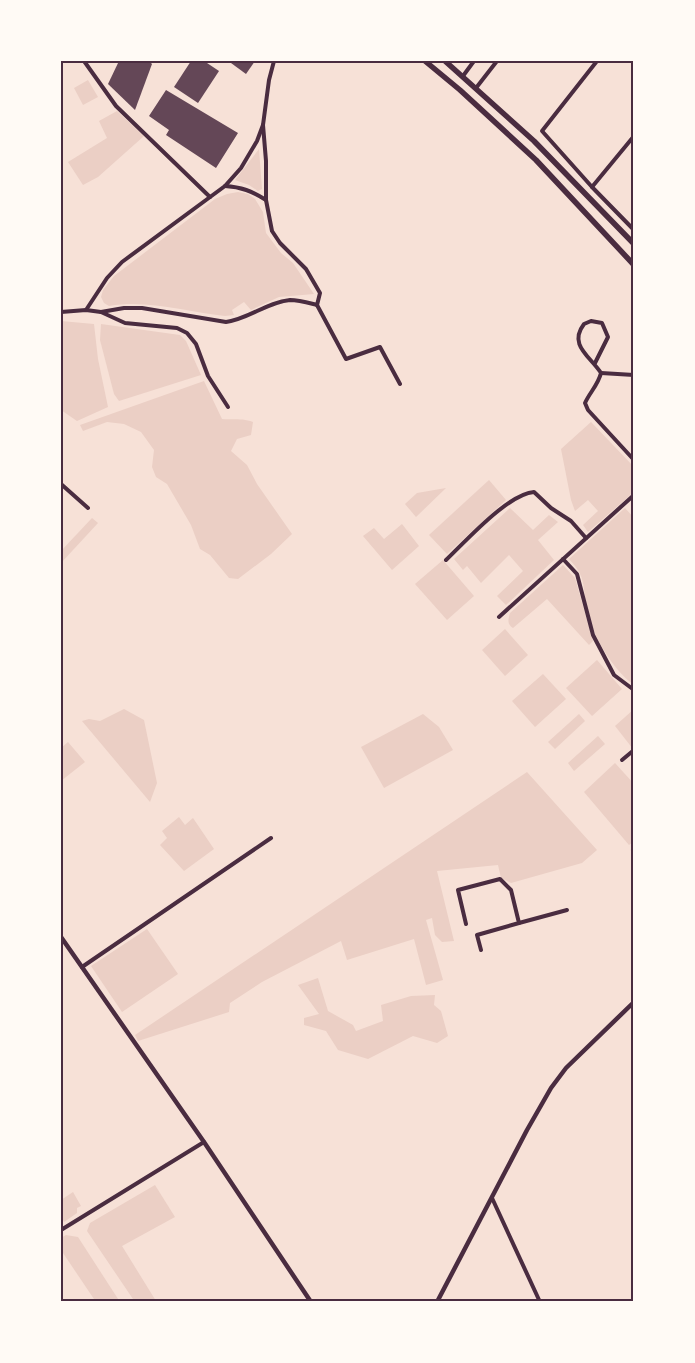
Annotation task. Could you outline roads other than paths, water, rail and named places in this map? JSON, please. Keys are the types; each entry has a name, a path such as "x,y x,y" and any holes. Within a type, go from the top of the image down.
{"main road":[{"path":"425,61 460,90 536,160 634,265"},
{"path":"445,61 534,141 634,244"}],"street":[{"path":"84,61 116,106 210,197"},
{"path":"274,61 269,80 263,125 266,200 272,231 280,243 306,269 320,293 317,305 346,359 380,347 400,384"},
{"path":"463,76 474,61"},
{"path":"476,88 497,61"},
{"path":"597,61 542,131 634,230"},
{"path":"86,310 107,278 122,262 225,186 241,168 263,125"},
{"path":"592,187 634,136"},
{"path":"225,186 241,187 253,191 266,200"},
{"path":"101,312 124,308 142,308 226,322 240,320 275,304 290,300 317,305"},
{"path":"61,312 86,310 101,312 125,323 177,328 187,333 196,344 208,376 228,407"},
{"path":"595,363 608,337 602,323 591,321 584,324 577,338 579,347 595,363 601,374 599,383 585,403 588,410 634,460"},
{"path":"601,374 634,375"},
{"path":"61,484 88,508"},
{"path":"446,560 500,510 525,493 534,492 551,508 571,521 586,538"},
{"path":"498,617 634,496"},
{"path":"563,559 577,574 593,635 614,675 634,690"},
{"path":"622,760 634,750"},
{"path":"82,967 271,838"},
{"path":"466,924 458,890 500,879 511,890 519,924"},
{"path":"481,950 477,935 567,910"},
{"path":"61,937 204,1142 311,1302"},
{"path":"437,1302 551,1088 566,1068 634,1002"},
{"path":"61,1230 204,1142"},
{"path":"492,1198 540,1302"}]}
